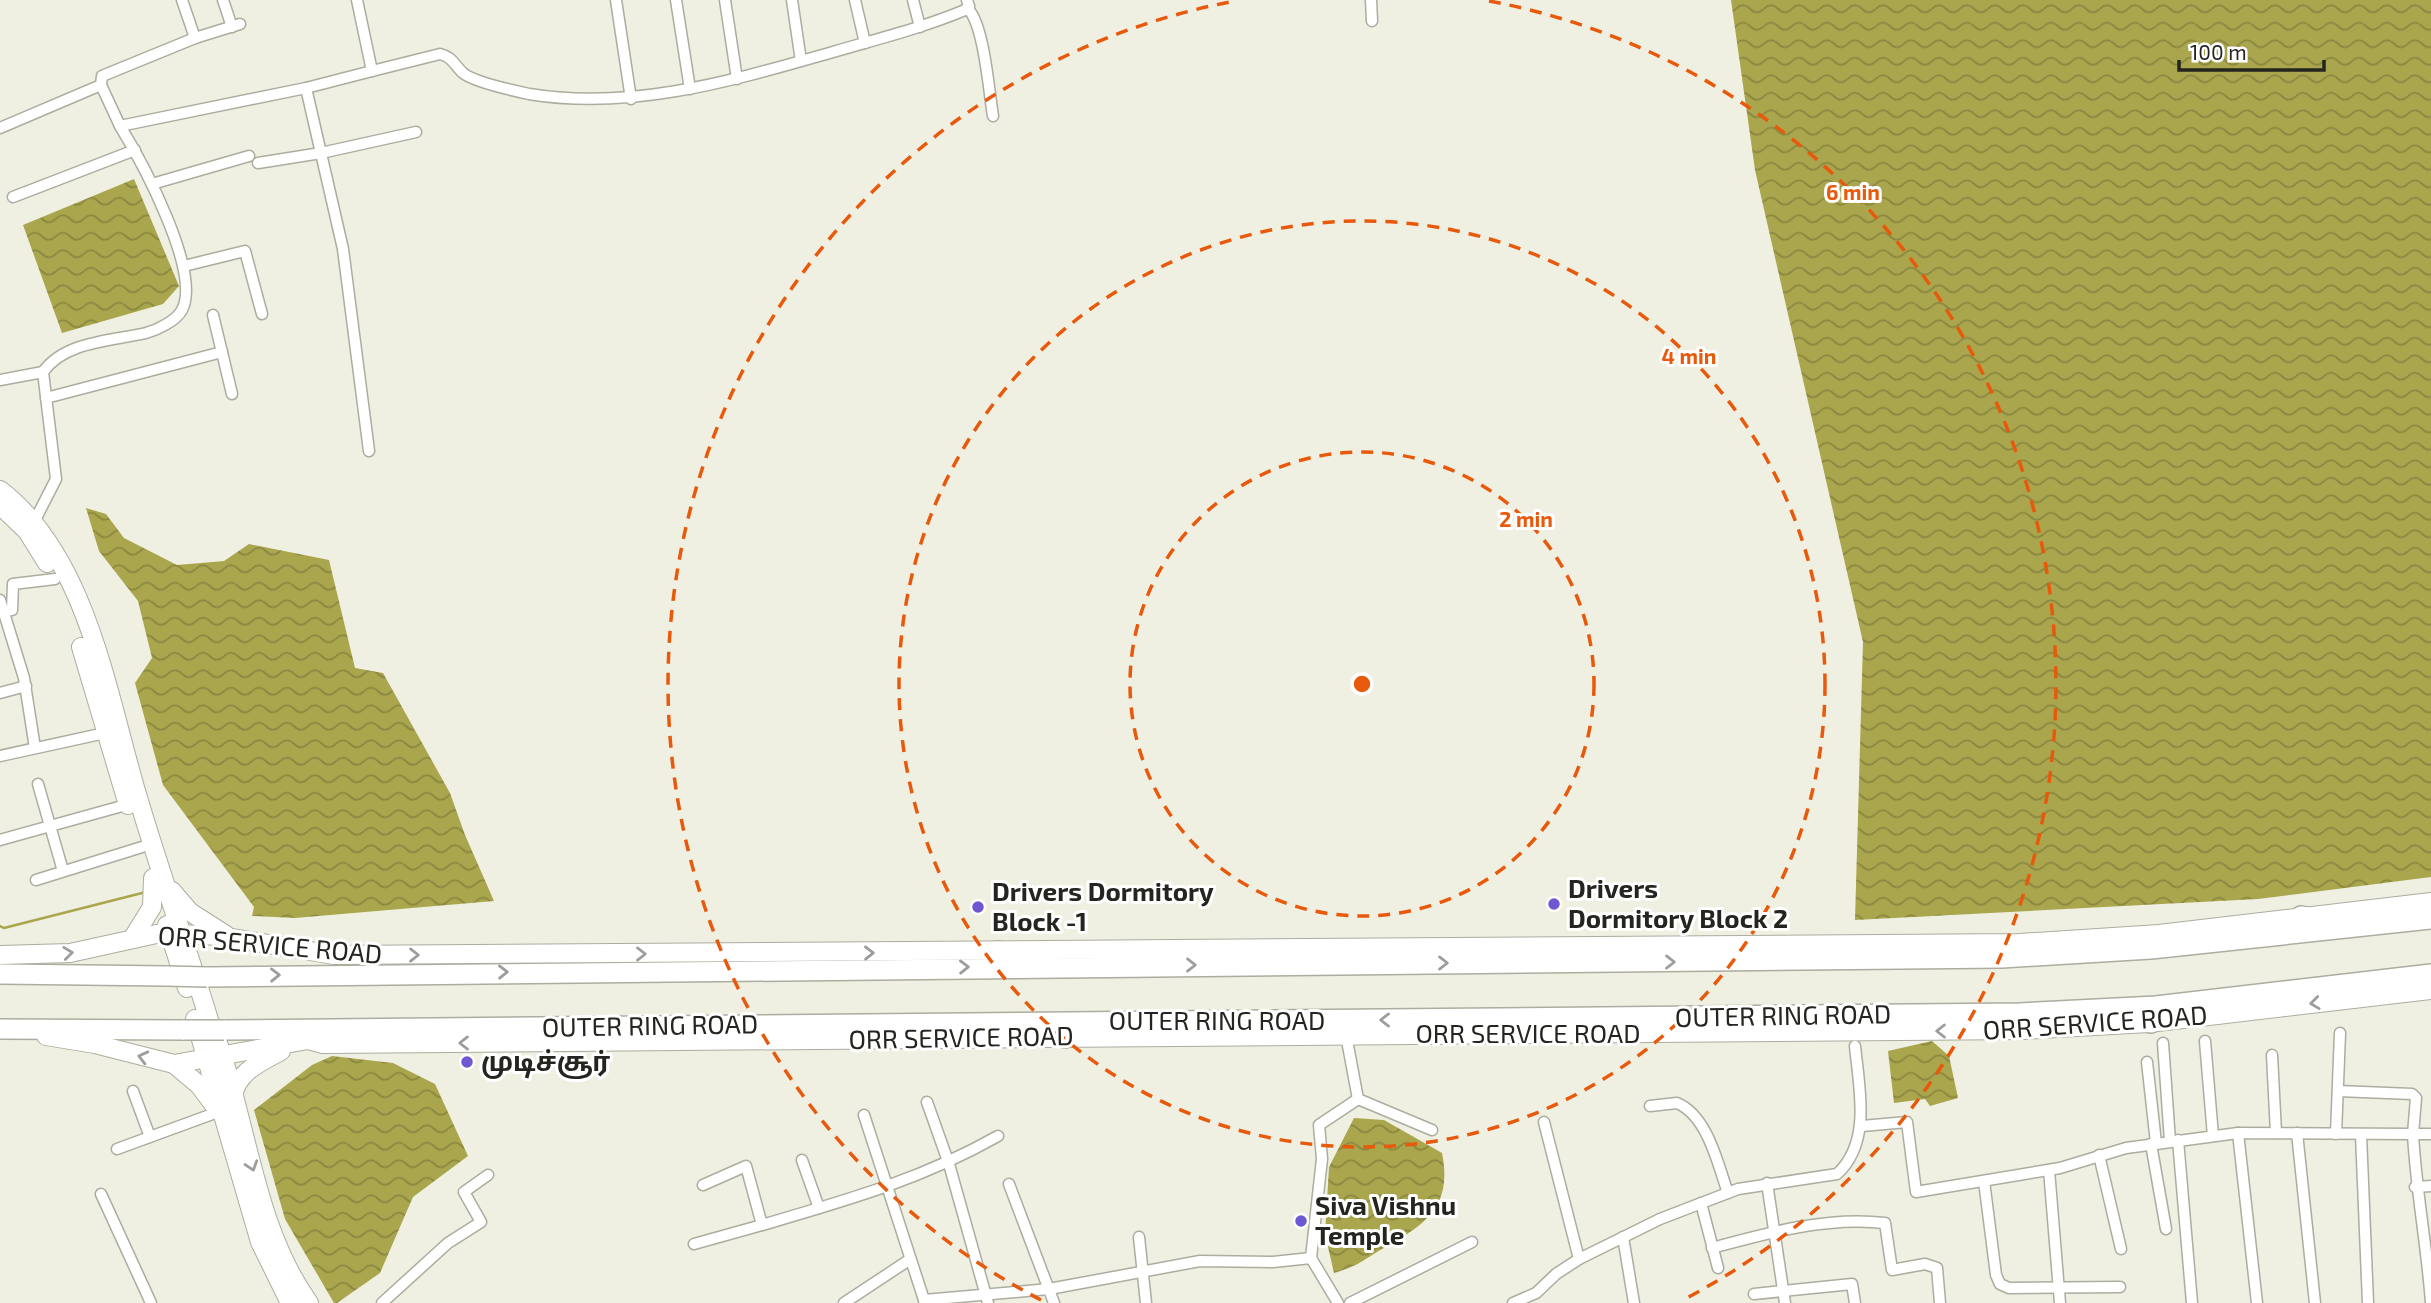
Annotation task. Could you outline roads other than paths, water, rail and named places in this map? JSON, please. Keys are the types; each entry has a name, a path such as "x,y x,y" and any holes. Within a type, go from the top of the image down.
{"highway":[{"path":"2301,916 2365,926"},
{"name":"OUTER RING ROAD","path":"0,974 167,976 200,971 734,970 2044,957 2151,949 2431,919"},
{"path":"2044,957 2101,939"},
{"path":"997,951 1060,967"},
{"path":"734,970 794,954"},
{"name":"OUTER RING ROAD","path":"0,1029 224,1030 1118,1022 2091,1010 2431,974"},
{"path":"2332,986 2384,995"},
{"path":"2091,1010 2151,1023"},
{"path":"1065,1038 1118,1022"},
{"path":"801,1024 852,1040"}],"main road":[{"path":"0,490 66,574 84,618 142,847 158,877 190,912 236,939"},
{"path":"3,515 31,527 55,579 88,667 105,733 133,803 215,1056 233,1099 279,1249 309,1303"},
{"path":"134,936 152,907 158,877"},
{"name":"ORR SERVICE ROAD","path":"0,955 70,953 134,936 176,934 236,939 334,956 2019,943 2101,939 2431,902"},
{"path":"176,934 200,971 229,1138"},
{"path":"200,971 212,945 236,939"},
{"name":"ORR SERVICE ROAD","path":"0,1035 72,1040 174,1065 309,1040 323,1044 2024,1030 2151,1023 2431,990"},
{"path":"233,1099 236,1083 248,1069 293,1044"},
{"path":"174,1065 199,1085 218,1112 229,1138 260,1242 290,1303"}],"street":[{"path":"182,0 195,38"},
{"path":"0,380 43,372 52,360 80,347 150,332 177,317 184,307 184,266 152,184 101,85 102,76 195,38 236,25 223,0"},
{"path":"357,0 372,71"},
{"path":"616,0 631,99"},
{"path":"677,0 690,89"},
{"path":"726,0 737,79"},
{"path":"792,0 801,61"},
{"path":"855,0 865,43"},
{"path":"913,0 920,27"},
{"path":"1371,0 1373,21"},
{"path":"120,126 306,88 440,54 448,56 464,74 527,93 557,97 631,99 737,79 865,43 920,27 967,4 978,33 993,116"},
{"path":"0,128 101,85"},
{"path":"306,88 343,249 369,452"},
{"path":"152,184 253,159 321,153 416,132"},
{"path":"13,197 135,150"},
{"path":"184,266 245,251 262,314"},
{"path":"213,315 232,394"},
{"path":"46,398 222,352"},
{"path":"31,527 56,479 43,372"},
{"path":"2,613 12,610 13,584 55,579"},
{"path":"0,600 26,686 35,748"},
{"path":"0,693 26,686"},
{"path":"0,756 105,733"},
{"path":"38,784 63,872"},
{"path":"0,840 133,803"},
{"path":"36,880 142,847"},
{"path":"2336,1135 2340,1033"},
{"path":"1346,1035 1357,1099"},
{"path":"2205,1041 2213,1136"},
{"path":"2163,1043 2192,1303"},
{"path":"1513,1303 1537,1298 1556,1274 1579,1259 1701,1203 1767,1183 1837,1174 1848,1160 1862,1126 1855,1046"},
{"path":"2272,1055 2276,1133"},
{"path":"2147,1062 2154,1144 2166,1229"},
{"path":"133,1091 150,1137"},
{"path":"2338,1091 2412,1094 2416,1098 2413,1134 2415,1187 2427,1234 2431,1303"},
{"path":"1357,1099 1432,1130"},
{"path":"1338,1303 1311,1258 1322,1159 1319,1125 1357,1099"},
{"path":"927,1102 949,1164 987,1299"},
{"path":"1650,1105 1677,1102 1692,1113 1710,1143 1728,1193"},
{"path":"117,1149 218,1112"},
{"path":"864,1115 924,1301 987,1299 1199,1261 1273,1262 1311,1258"},
{"path":"1544,1122 1579,1259"},
{"path":"1862,1126 1907,1122 1916,1192 2049,1170 2099,1155 2174,1140 2238,1133 2431,1134"},
{"path":"2238,1133 2257,1303"},
{"path":"2297,1133 2315,1303"},
{"path":"2361,1135 2368,1303"},
{"path":"694,1244 887,1188 949,1164 998,1136"},
{"path":"2099,1155 2122,1249"},
{"path":"802,1160 819,1208"},
{"path":"703,1185 746,1166 762,1225"},
{"path":"2049,1170 2061,1289 2060,1303"},
{"path":"382,1303 448,1243 481,1222 464,1192 488,1175"},
{"path":"1984,1181 1996,1275 2000,1284 2008,1288 2120,1287"},
{"path":"1767,1183 1785,1297"},
{"path":"1009,1184 1054,1303"},
{"path":"2415,1187 2431,1186"},
{"path":"102,1194 151,1303"},
{"path":"1701,1203 1718,1268"},
{"path":"1712,1248 1776,1230 1841,1223 1885,1223 1892,1270 1925,1264 1937,1268 1940,1303"},
{"path":"1139,1237 1146,1303"},
{"path":"1623,1237 1634,1303"},
{"path":"1350,1303 1472,1242"},
{"path":"844,1303 909,1260"},
{"path":"1754,1294 1785,1297 1852,1284 1855,1303"}],"water":[{"path":"1731,0 2431,0 2431,877 2258,899 1855,920 1863,642 1755,170"},
{"path":"134,179 179,286 163,304 62,333 23,225"},
{"path":"86,508 106,514 124,538 177,565 224,561 249,544 329,560 355,668 383,673 450,793 494,901 295,918 252,916 254,907 163,785 135,683 152,658 138,601 99,551"},
{"path":"1932,1041 1949,1056 1958,1098 1930,1106 1925,1099 1894,1103 1888,1051"},
{"path":"332,1056 393,1063 435,1084 468,1156 413,1197 380,1273 337,1303 334,1303 285,1219 254,1110 312,1065"},
{"path":"1354,1118 1384,1120 1442,1153 1443,1187 1439,1201 1423,1222 1360,1263 1334,1273 1325,1234 1329,1167"}],"waterway":[{"path":"0,926 4,928 146,892"}],"place":[{"name":"Drivers Dormitory Block 2","path":"1554,904"},
{"name":"Drivers Dormitory Block -1","path":"978,907"},
{"name":"முடிச்சூர்","path":"467,1062"},
{"name":"Siva Vishnu Temple","path":"1301,1221"}]}
